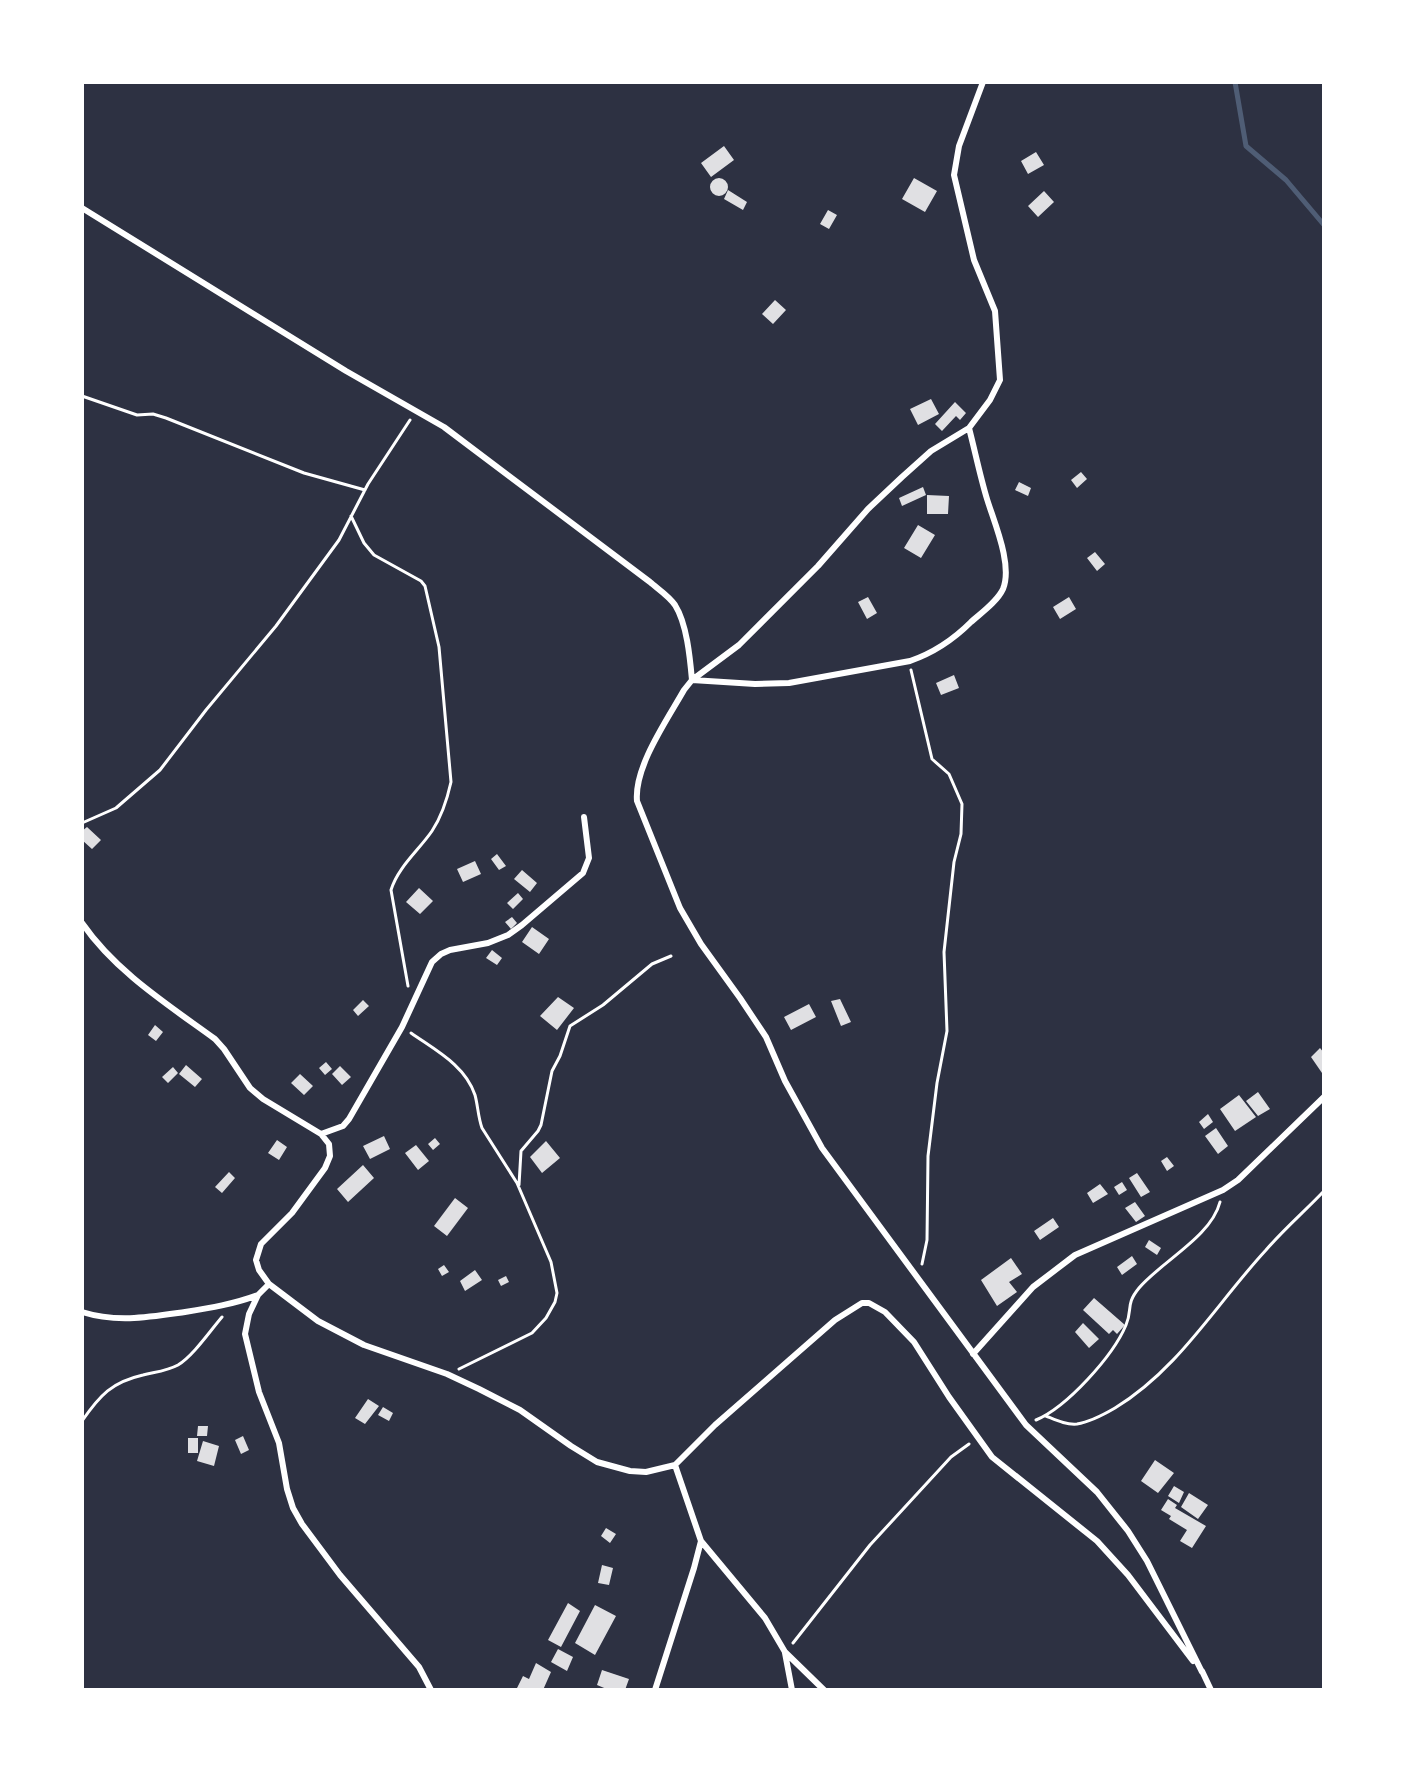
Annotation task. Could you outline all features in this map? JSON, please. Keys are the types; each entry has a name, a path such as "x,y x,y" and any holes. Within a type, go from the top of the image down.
{"street":[{"path":"983,82 959,146 954,175 974,260 994,310 1000,380 990,400 969,428 931,451 867,509 818,566 740,645 693,680 680,698 645,761 638,778 637,801 680,908 701,944 766,1037 785,1081 822,1148 1026,1425 1097,1492 1128,1531 1147,1561 1211,1689"},
{"path":"82,208 346,371 444,427 650,582 674,603 678,611 688,647 693,680"},
{"path":"693,680 755,684 789,683 909,662 941,647 964,629 999,596 1006,577 1001,542 986,498 969,428"},
{"path":"321,1134 343,1126 349,1119 402,1027 432,962 450,950 488,943 508,935 583,873 590,858 584,817"},
{"path":"82,923 113,960 147,989 215,1039 250,1088 263,1099 321,1134 330,1148 330,1156 325,1168 292,1213 261,1244 256,1260 259,1270 269,1284 318,1321 364,1345 447,1374 520,1410 597,1462 630,1471 646,1472 675,1465 715,1425 835,1320 862,1303 876,1306 914,1342 992,1457 1097,1541 1128,1575 1202,1672"},
{"path":"973,1354 1033,1287 1076,1255 1223,1190 1255,1165 1323,1097"},
{"path":"269,1284 258,1295 249,1314 245,1334 259,1392 279,1443 287,1489 293,1508 302,1524 340,1575 419,1667 431,1689"},
{"path":"82,1312 113,1319 141,1318 233,1304 258,1295"},
{"path":"675,1465 701,1541 765,1618 785,1652 810,1679 824,1689"},
{"path":"655,1689 701,1541"},
{"path":"785,1652 792,1689"}],"path":[{"path":"82,396 137,415 153,414 304,473 350,488 365,490"},
{"path":"82,824 116,808 160,770 206,710 276,626 339,540 365,490 416,411"},
{"path":"351,516 364,543 374,555 421,580 425,586 439,647 451,782 446,804 433,830 397,877 391,890 411,1007"},
{"path":"909,662 932,759 949,774 963,804 961,834 954,862 944,952 947,1031 937,1083 928,1156 927,1240 919,1281"},
{"path":"519,1187 521,1151 541,1125 552,1071 570,1026 603,1005 652,964 671,956"},
{"path":"402,1027 462,1070 475,1095 482,1128 519,1187 551,1262 557,1293 546,1318 532,1333 447,1374"},
{"path":"1026,1425 1046,1416 1081,1386 1099,1366 1127,1323 1131,1298 1154,1271 1191,1241 1213,1218 1223,1190"},
{"path":"1046,1416 1065,1423 1087,1422 1103,1415 1142,1390 1178,1357 1266,1250 1323,1191"},
{"path":"82,1421 94,1404 113,1385 180,1364 233,1304"},
{"path":"785,1652 870,1545 951,1457 978,1438"}],"building":[{"path":"724,146 734,160 711,177 701,163"},
{"path":"1036,152 1044,165 1028,174 1021,161"},
{"path":"719,178 725,181 728,187 725,193 719,196 713,193 710,187 713,181"},
{"path":"914,178 937,191 925,212 902,199"},
{"path":"728,190 747,202 743,210 724,199"},
{"path":"1044,191 1054,202 1038,217 1028,206"},
{"path":"828,210 837,215 829,229 820,224"},
{"path":"775,300 786,310 773,324 762,314"},
{"path":"931,399 939,414 918,425 910,409"},
{"path":"955,402 966,413 960,420 956,416 942,431 935,424"},
{"path":"1081,472 1087,479 1077,488 1071,480"},
{"path":"1019,482 1031,488 1028,496 1015,490"},
{"path":"923,487 926,495 902,506 899,498"},
{"path":"927,495 949,496 948,514 927,514"},
{"path":"918,525 935,535 921,558 904,548"},
{"path":"1095,552 1105,564 1097,571 1087,558"},
{"path":"868,597 877,613 867,619 858,602"},
{"path":"1069,597 1076,609 1060,619 1053,607"},
{"path":"954,675 959,688 941,695 936,683"},
{"path":"87,827 101,840 92,849 82,840 82,831"},
{"path":"497,854 506,866 499,870 491,859"},
{"path":"475,861 481,874 463,882 457,869"},
{"path":"522,870 537,883 530,892 514,879"},
{"path":"419,888 433,901 420,914 406,902"},
{"path":"518,893 523,899 513,909 507,903"},
{"path":"512,917 517,923 511,929 505,922"},
{"path":"532,927 549,939 539,954 522,942"},
{"path":"492,950 502,958 497,965 486,958"},
{"path":"558,997 574,1008 557,1030 540,1016"},
{"path":"840,999 851,1022 841,1026 831,1001"},
{"path":"363,1000 369,1006 358,1016 353,1010"},
{"path":"809,1004 816,1017 791,1030 784,1017"},
{"path":"155,1025 163,1032 156,1041 148,1035"},
{"path":"1320,1048 1324,1053 1324,1072 1322,1073 1311,1057"},
{"path":"326,1062 332,1069 325,1075 319,1068"},
{"path":"186,1065 202,1079 195,1087 179,1074"},
{"path":"340,1066 351,1077 342,1085 332,1074"},
{"path":"173,1067 178,1073 168,1083 162,1077"},
{"path":"300,1074 313,1086 304,1095 291,1083"},
{"path":"1258,1092 1270,1109 1258,1116 1246,1101"},
{"path":"1239,1095 1256,1117 1235,1131 1220,1109"},
{"path":"1208,1114 1213,1122 1204,1129 1199,1122"},
{"path":"1216,1128 1228,1146 1218,1154 1205,1136"},
{"path":"384,1136 390,1149 370,1159 363,1146"},
{"path":"435,1138 440,1144 433,1150 428,1144"},
{"path":"277,1140 287,1147 279,1160 268,1153"},
{"path":"546,1141 560,1158 542,1173 530,1157"},
{"path":"416,1145 429,1161 418,1170 405,1153"},
{"path":"1167,1157 1174,1166 1167,1171 1161,1161"},
{"path":"363,1165 374,1178 348,1202 337,1189"},
{"path":"229,1172 235,1178 222,1193 215,1187"},
{"path":"1137,1173 1150,1192 1141,1197 1129,1178"},
{"path":"1122,1182 1127,1190 1119,1195 1114,1187"},
{"path":"1100,1184 1108,1194 1093,1203 1087,1193"},
{"path":"455,1198 468,1208 447,1236 434,1226"},
{"path":"1135,1202 1145,1216 1136,1222 1125,1208"},
{"path":"1053,1218 1059,1227 1040,1240 1034,1231"},
{"path":"1149,1240 1161,1248 1157,1255 1145,1247"},
{"path":"1132,1256 1137,1264 1122,1275 1117,1267"},
{"path":"1011,1258 1022,1274 1009,1282 1017,1292 997,1306 981,1280"},
{"path":"444,1265 449,1272 442,1276 438,1269"},
{"path":"475,1270 482,1280 465,1291 460,1281"},
{"path":"506,1276 509,1282 501,1286 498,1280"},
{"path":"1094,1298 1125,1325 1117,1334 1113,1330 1109,1334 1083,1310"},
{"path":"1083,1323 1099,1339 1089,1348 1075,1332"},
{"path":"368,1399 379,1406 365,1424 355,1418"},
{"path":"383,1407 393,1413 389,1421 378,1415"},
{"path":"198,1426 208,1426 207,1436 197,1436"},
{"path":"243,1436 249,1450 241,1454 235,1440"},
{"path":"188,1438 198,1438 198,1453 188,1453"},
{"path":"203,1441 219,1446 214,1466 197,1461"},
{"path":"1155,1460 1174,1473 1158,1493 1141,1481"},
{"path":"1174,1486 1184,1492 1179,1503 1168,1496"},
{"path":"1189,1493 1208,1505 1198,1519 1181,1507"},
{"path":"1168,1499 1177,1505 1175,1508 1206,1526 1192,1548 1180,1541 1187,1530 1169,1519 1171,1516 1161,1510"},
{"path":"606,1528 616,1534 610,1543 601,1536"},
{"path":"602,1565 613,1568 609,1585 598,1583"},
{"path":"568,1603 580,1611 561,1647 548,1640"},
{"path":"595,1605 616,1616 595,1655 575,1643"},
{"path":"558,1649 573,1657 567,1671 551,1662"},
{"path":"536,1663 551,1672 543,1690 516,1690 523,1676 529,1679"},
{"path":"602,1670 629,1679 625,1690 609,1690 597,1685"}],"waterway":[{"path":"1235,82 1246,146 1286,180 1324,225"}]}
